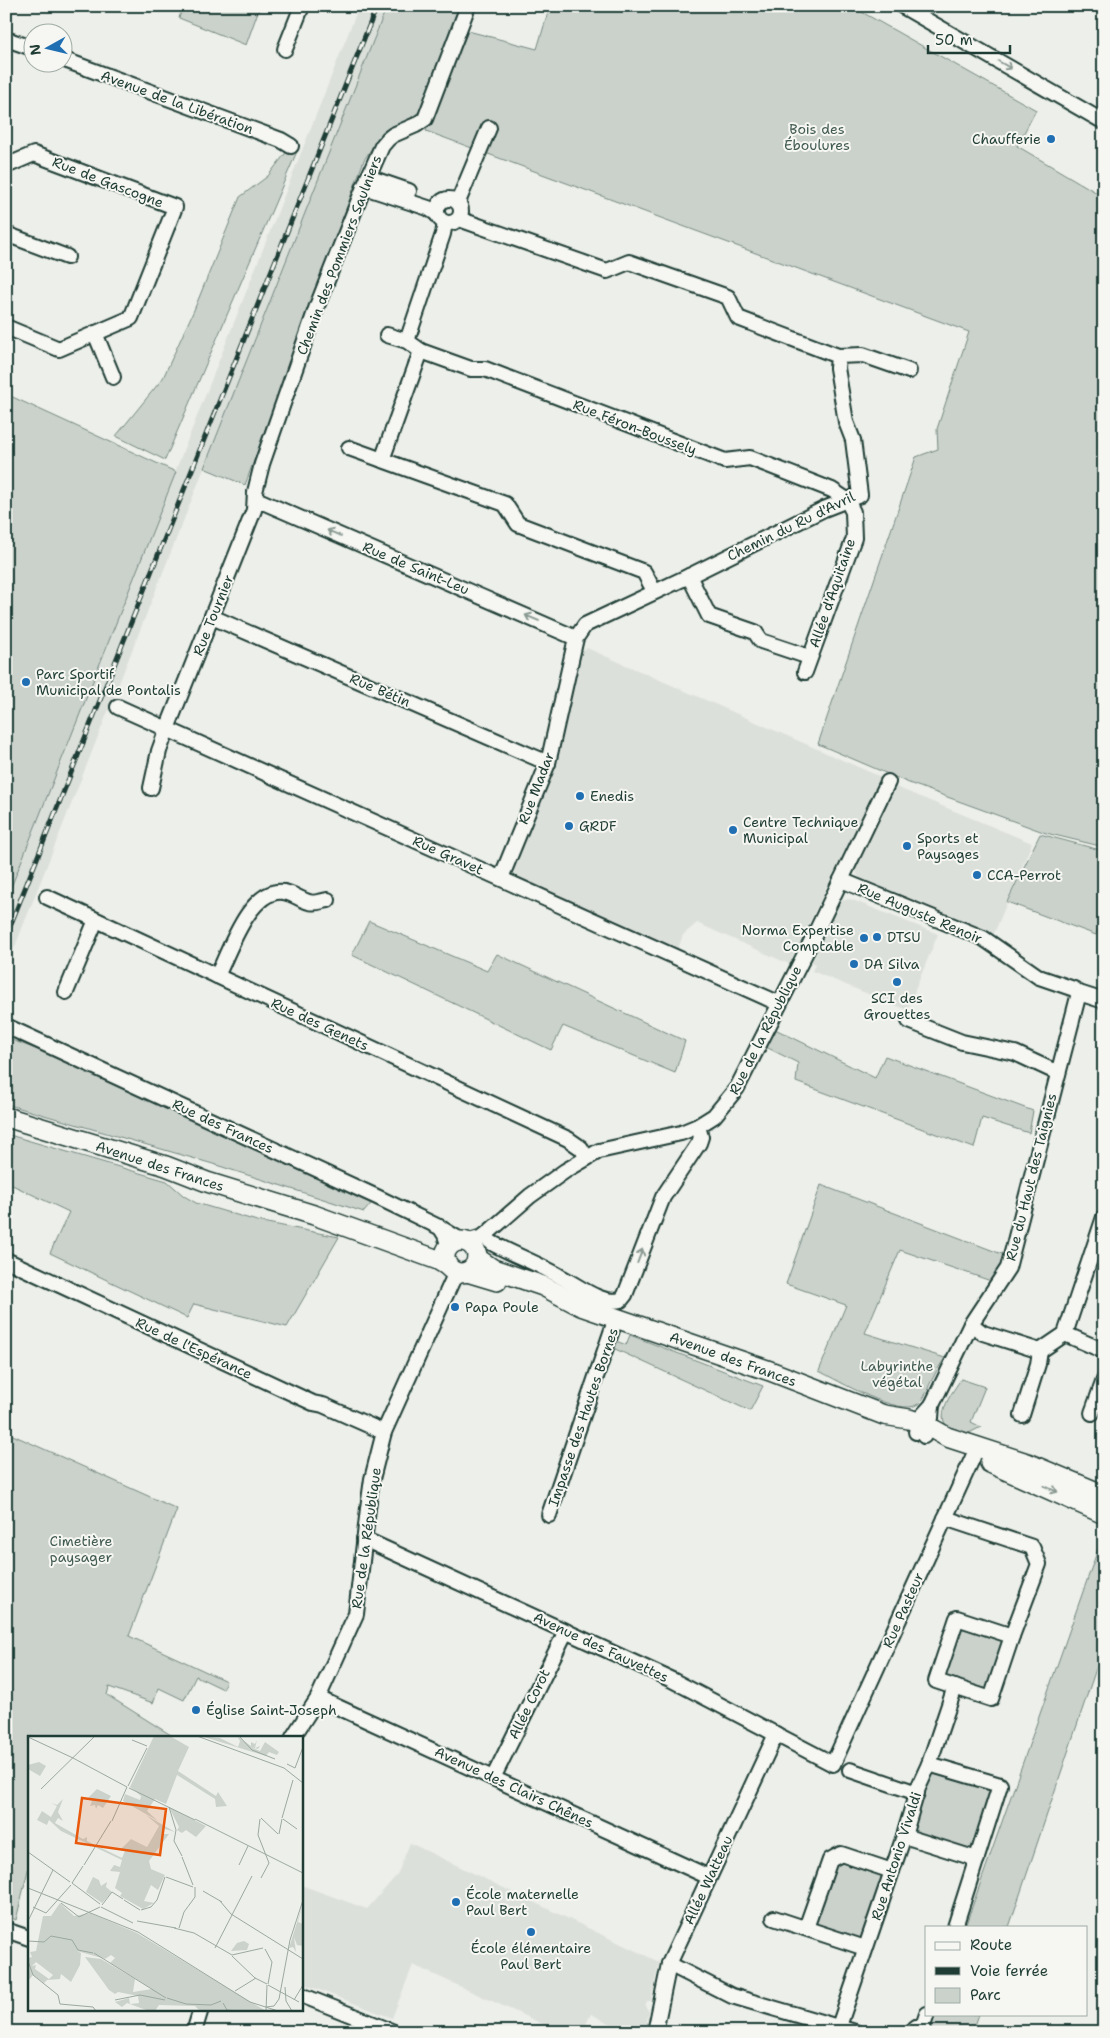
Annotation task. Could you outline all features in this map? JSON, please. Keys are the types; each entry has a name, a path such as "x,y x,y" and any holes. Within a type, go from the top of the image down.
{"main road":[{"name":"Avenue des Frances","path":"6,1117 170,1167 207,1182 314,1215 438,1260 464,1256 550,1300 581,1306 618,1309 884,1415 904,1418 922,1429 944,1436 1104,1514"},
{"name":"Avenue des Frances","path":"972,1451 1035,1467 1104,1495"}],"street":[{"path":"285,49 302,6"},
{"name":"Chemin des Pommiers Saulniers","path":"256,499 255,492 262,464 317,306 366,182 382,146 388,139 425,119 468,6"},
{"path":"902,6 1104,122"},
{"path":"6,38 22,44"},
{"name":"Avenue de la Libération","path":"72,63 281,140 291,146"},
{"path":"366,182 441,214 453,223 460,219 462,212 458,202 490,128"},
{"name":"Rue de Gascogne","path":"6,166 34,154 175,207 131,318 59,349 6,327"},
{"path":"407,341 444,234 441,214 446,199 458,202"},
{"path":"460,219 607,270 629,262 728,297 738,318 838,356 863,355 909,371"},
{"path":"6,234 67,257"},
{"path":"96,333 114,377"},
{"path":"382,460 421,351 407,341 387,335"},
{"name":"Rue Féron-Boussely","path":"421,351 471,369 485,369 725,461 750,458 832,490 848,500"},
{"name":"Chemin du Ru d'Avril","path":"576,638 585,625 824,509 860,495 853,440 846,422 837,368 838,356"},
{"path":"349,448 505,504 518,524 644,572 654,591"},
{"name":"Rue Tournier","path":"151,788 159,751 254,510 256,499"},
{"name":"Rue de Saint-Leu","path":"256,499 576,638"},
{"name":"Allée d'Aquitaine","path":"805,672 854,538 853,512 848,500"},
{"name":"Allée d'Aquitaine","path":"689,576 708,616 754,632 761,642 809,657"},
{"name":"Rue Bétin","path":"212,617 548,763"},
{"name":"Rue Madar","path":"501,878 548,763 576,638"},
{"name":"Rue Gravet","path":"118,707 778,1003"},
{"name":"Rue de la République","path":"294,1736 318,1698 356,1614 372,1479 384,1432 464,1256 530,1196 587,1158 600,1151 681,1133 698,1126 714,1116 732,1094 841,880 888,782"},
{"name":"Rue Auguste Renoir","path":"841,880 983,938 1040,977 1104,1001"},
{"path":"217,976 245,917 256,903 277,892 284,892 311,903 328,900"},
{"name":"Rue des Genets","path":"47,897 568,1139 581,1148 587,1158"},
{"path":"66,992 96,920"},
{"name":"Rue du Haut des Taignies","path":"922,1429 931,1418 932,1405 971,1324 1008,1268 1079,993"},
{"path":"916,1020 962,1042 1015,1054 1058,1073"},
{"name":"Rue des Frances","path":"6,1026 439,1227 464,1256"},
{"name":"Impasse des Hautes Bornes","path":"549,1515 618,1309 663,1197 699,1143 701,1137 698,1126"},
{"path":"1022,1415 1038,1364 1040,1351 1065,1334 1099,1248 1104,1217"},
{"name":"Avenue des Frances","path":"464,1256 492,1243 562,1277 585,1292 609,1300 618,1309"},
{"name":"Rue de l'Espérance","path":"6,1260 313,1403 323,1405 384,1432"},
{"path":"971,1324 983,1333 1040,1351"},
{"path":"1065,1334 1104,1351"},
{"path":"1092,1413 1104,1380"},
{"name":"Rue Pasteur","path":"834,1764 946,1518 972,1451"},
{"path":"946,1518 1032,1547 1039,1564 991,1699 936,1681 957,1618 1012,1636"},
{"name":"Avenue des Fauvettes","path":"364,1539 672,1680 834,1764"},
{"name":"Allée Corot","path":"493,1778 566,1631"},
{"name":"Rue Antonio Vivaldi","path":"838,2029 917,1793 929,1764 955,1687"},
{"name":"Avenue des Clairs Chênes","path":"318,1698 709,1877"},
{"name":"Allée Watteau","path":"655,2032 669,1964 776,1734"},
{"path":"929,1764 1000,1785 955,1926"},
{"path":"850,1770 917,1793"},
{"path":"904,1836 977,1859"},
{"path":"806,1928 830,1860 841,1854 892,1871"},
{"path":"774,1918 865,1948"},
{"path":"6,1930 28,1938"},
{"path":"669,1964 732,1996 838,2029 855,2032"},
{"path":"302,1995 394,2032"},
{"path":"194,2032 200,2010"},
{"path":"915,2026 922,2029 926,2016"}],"shaded area":[{"path":"359,6 387,6 6,969 6,900"},
{"path":"587,648 881,777 789,964 697,923 683,935 678,949 516,877 513,867 551,780 579,652"},
{"path":"896,787 1032,843 993,936 861,879 857,875 856,869"},
{"path":"850,899 938,934 907,1010 812,971 815,964 809,960 839,901"},
{"path":"410,1843 659,1962 651,2001 647,2001 645,2006 649,2011 645,2032 627,2032 591,2014 582,2032 560,2032 413,1965 392,2018 302,1983 302,1885 367,1909 397,1875"}],"green space":[{"path":"183,6 260,6 246,45 179,18"},
{"path":"387,6 461,6 419,112 402,124 383,131 364,160 245,485 204,468"},
{"name":"Bois des Éboulures","path":"550,6 851,6 1036,110 1017,146 1104,197 1104,847 1046,833 909,783 818,744 916,457 938,449 937,429 969,332 426,131 468,31 537,49"},
{"path":"291,146 298,149 165,460 116,436 163,378 194,310 240,197 268,176"},
{"path":"6,394 176,472 6,900"},
{"path":"1040,834 1104,851 1104,911 1096,935 1007,902"},
{"path":"369,921 487,971 497,954 685,1041 675,1073 563,1026 551,1050 352,955"},
{"path":"775,1029 875,1078 885,1056 1033,1111 1029,1133 982,1118 974,1148 796,1082 798,1063 766,1047"},
{"path":"6,1038 61,1058 374,1200 364,1212 213,1164 6,1104"},
{"path":"6,1134 167,1181 184,1196 196,1203 257,1221 339,1237 287,1327 194,1304 187,1318 50,1253 69,1212 6,1182"},
{"name":"Labyrinthe végétal","path":"821,1185 1007,1256 994,1282 900,1250 865,1333 945,1358 918,1404 910,1407 884,1402 819,1371 846,1305 786,1284"},
{"path":"630,1335 763,1386 750,1411 613,1348 616,1341 626,1345"},
{"path":"961,1379 985,1387 971,1422 981,1427 967,1434 948,1427 944,1422 943,1416 950,1396"},
{"name":"Cimetière paysager","path":"6,1432 177,1509 129,1636 226,1681 223,1689 196,1676 184,1700 159,1688 153,1703 109,1687 107,1695 172,1736 28,1736 28,1870 16,1920 6,1915"},
{"path":"1104,1532 1104,1645 1009,1926 965,1926"},
{"path":"957,1618 1012,1636 991,1699 936,1681"},
{"path":"929,1764 1000,1785 977,1859 904,1836"},
{"path":"841,1854 892,1871 865,1948 806,1928"},
{"path":"934,2016 978,2016 973,2032 929,2032"}],"railway":[{"path":"6,936 377,6"}],"place":[{"name":"Chaufferie","path":"1051,139"},
{"name":"Parc Sportif Municipal de Pontalis","path":"26,682"},
{"name":"Enedis","path":"580,796"},
{"name":"GRDF","path":"569,826"},
{"name":"Centre Technique Municipal","path":"733,830"},
{"name":"Sports et Paysages","path":"907,846"},
{"name":"CCA-Perrot","path":"977,875"},
{"name":"DTSU","path":"877,937"},
{"name":"Norma Expertise Comptable","path":"864,938"},
{"name":"DA Silva","path":"854,964"},
{"name":"SCI des Grouettes","path":"897,982"},
{"name":"Papa Poule","path":"455,1307"},
{"name":"Église Saint-Joseph","path":"196,1710"},
{"name":"École maternelle Paul Bert","path":"456,1902"},
{"name":"École élémentaire Paul Bert","path":"531,1932"}]}
